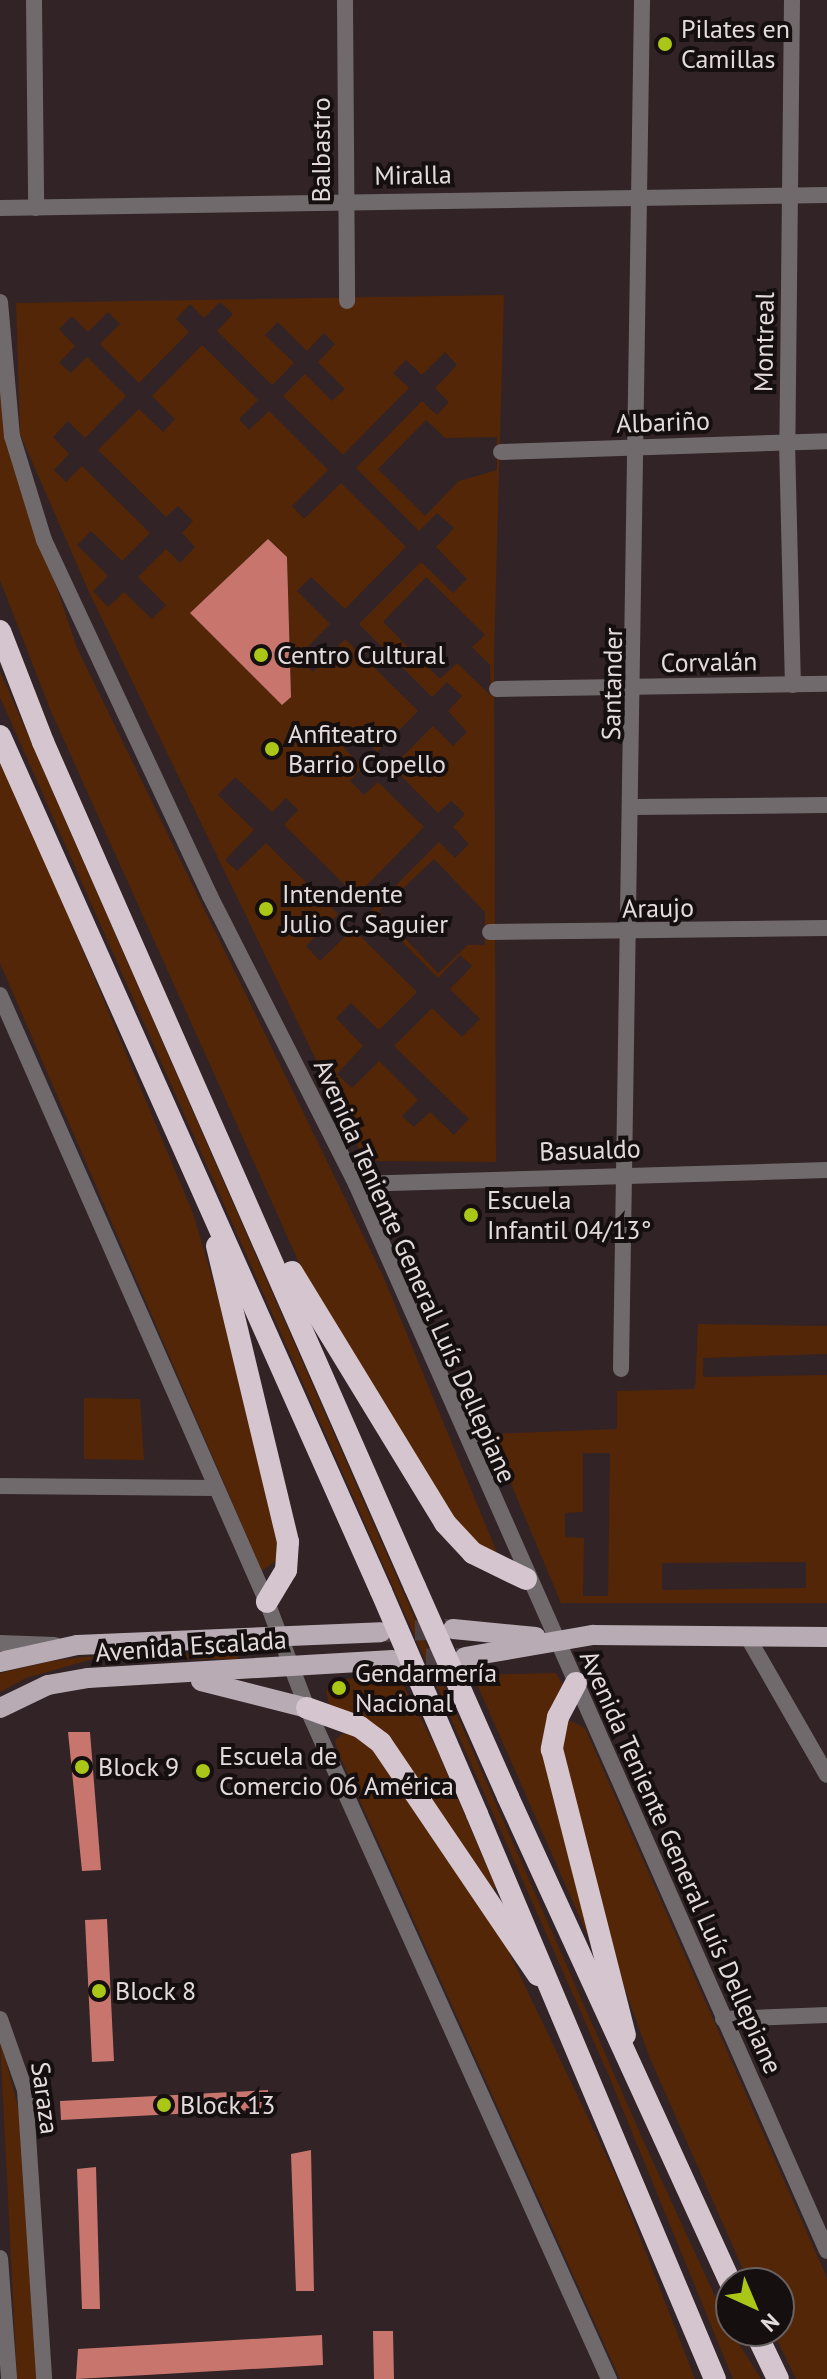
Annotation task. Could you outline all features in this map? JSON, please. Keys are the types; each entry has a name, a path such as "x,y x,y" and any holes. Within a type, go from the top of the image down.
{"highway":[{"path":"0,631 43,742 415,1587 636,2085 723,2267"},
{"path":"0,736 381,1591 563,2009 715,2379"},
{"path":"237,1177 445,1523 473,1553 526,1579"},
{"path":"202,1187 288,1542 286,1570 267,1602"},
{"path":"576,1683 558,1717 552,1749 636,2085"},
{"path":"307,1708 360,1727 381,1743 563,2009"},
{"path":"763,2347 778,2379"}],"main road":[{"path":"453,1629 556,1639 827,1637"},
{"name":"Avenida Escalada","path":"0,1662 77,1645 281,1639 381,1632"},
{"path":"465,1657 556,1639"},
{"name":"Avenida Escalada","path":"0,1708 70,1681 392,1660"},
{"path":"182,1676 307,1708"}],"street":[{"path":"34,0 36,208"},
{"name":"Balbastro","path":"345,0 347,301"},
{"name":"Santander","path":"621,1369 632,932 644,196 642,0"},
{"name":"Montreal","path":"792,0 787,442 793,685"},
{"name":"Miralla","path":"0,208 344,200 827,195"},
{"name":"Avenida Teniente General Luís Dellepiane","path":"0,302 12,436 44,540 210,896 356,1184 526,1579 576,1683 827,2251"},
{"name":"Albariño","path":"501,452 827,441"},
{"name":"Corvalán","path":"497,689 827,684"},
{"path":"634,807 827,805"},
{"name":"Araujo","path":"490,932 827,928"},
{"path":"0,995 267,1602 307,1708 609,2379"},
{"name":"Basualdo","path":"356,1184 627,1171 827,1170"},
{"path":"0,1486 215,1488"},
{"path":"747,1636 827,1775"},
{"name":"Avenida Escalada","path":"0,1643 77,1645"},
{"path":"723,2019 827,2015"},
{"name":"Saraza","path":"0,2019 25,2090 44,2379"},
{"path":"0,2258 9,2379"}],"shaded area":[{"path":"504,295 494,655 496,1162 365,1161 89,592 20,434 16,303","holes":["220,302 233,314 217,331 272,385 294,363 265,335 278,322 307,351 324,333 335,344 318,362 345,389 332,401 305,374 283,396 343,455 409,388 393,373 406,360 422,375 445,352 457,365 435,388 449,402 437,415 422,401 356,468 419,531 437,513 454,528 436,547 467,579 453,593 421,562 359,624 432,697 447,682 462,696 448,711 467,732 453,746 433,726 392,767 438,813 451,801 465,814 453,827 469,844 455,858 439,842 371,910 438,978 460,955 472,966 450,989 480,1019 462,1037 432,1008 394,1046 469,1119 454,1135 430,1112 414,1127 402,1116 418,1100 379,1061 352,1088 337,1074 363,1046 336,1018 351,1003 379,1030 417,992 353,929 320,961 306,946 338,914 266,843 237,871 225,860 254,830 218,795 235,777 272,812 286,798 298,810 284,825 356,896 424,827 378,782 364,795 350,781 363,767 344,748 359,734 377,752 418,711 345,639 313,672 298,657 330,624 297,591 311,577 345,609 406,547 341,483 304,519 292,506 328,470 269,411 249,430 239,419 258,400 202,345 152,396 175,419 163,432 139,409 98,450 166,517 178,506 193,521 182,533 195,547 180,563 166,549 138,577 166,605 152,619 124,592 108,607 93,591 108,576 77,545 91,531 122,561 150,533 82,466 66,482 54,470 69,454 53,437 68,421 85,438 126,396 87,357 71,373 59,363 75,346 59,329 72,316 88,332 108,312 120,324 100,344 139,383 189,332 176,319 190,304 204,318","426,420 445,438 497,437 497,470 459,481 425,516 378,469","268,539 287,557 291,696 283,705 190,613","426,577 485,635 472,647 490,665 491,696 457,663 440,679 383,622","434,859 485,912 485,945 468,945 438,973 379,911"]},
{"path":"0,364 20,478 77,648 383,1276 498,1555 469,1546 314,1296 50,709 0,580"},
{"path":"0,671 643,2140 715,2296 715,2335 609,2076 0,697"},
{"path":"0,753 193,1213 241,1375 281,1557 262,1571 0,963"},
{"path":"698,1324 827,1326 827,1354 703,1358 703,1377 827,1375 827,1603 561,1603 490,1434 617,1429 617,1391 695,1389","holes":["583,1453 610,1453 608,1596 583,1596 584,1538 565,1537 565,1513 583,1512","806,1562 806,1588 662,1590 662,1563"]},
{"path":"84,1398 140,1399 144,1460 84,1459"},
{"path":"241,1653 237,1659 93,1659 26,1678 0,1692 0,1673 52,1661 83,1657"},
{"path":"556,1673 563,1685 556,1703 591,1943 473,1675"},
{"path":"398,1675 437,1750 496,1888 487,1891 390,1742 329,1705 326,1691 334,1680"},
{"path":"569,1720 585,1728 827,2278 827,2379 796,2379 781,2347 795,2347 795,2267 742,2267 649,2056 622,1981 559,1747"},
{"path":"347,1730 367,1739 505,1944 617,2178 695,2379 620,2379 338,1752 335,1740"},
{"path":"0,2039 21,2118 39,2379 17,2379"},
{"path":"720,2347 741,2347 761,2379 733,2379"}],"building":[{"name":"Centro Cultural","path":"268,539 287,557 291,697 282,705 190,613"},
{"name":"Block 9","path":"68,1732 90,1732 101,1870 82,1871"},
{"name":"Block 8","path":"107,1919 114,2061 92,2062 85,1920"},
{"name":"Block 13","path":"268,2090 268,2109 61,2120 60,2101"},
{"path":"311,2150 314,2291 296,2291 291,2154"},
{"path":"96,2167 100,2309 82,2309 77,2169"},
{"path":"373,2331 393,2331 394,2379 374,2379"},
{"path":"322,2335 323,2365 76,2379 78,2349"}],"tunnel":[{"path":"385,1632 449,1629"},
{"path":"396,1659 459,1658"}],"place":[{"name":"Pilates en Camillas","path":"665,44"},
{"name":"Centro Cultural","path":"261,655"},
{"name":"Anfiteatro Barrio Copello","path":"272,749"},
{"name":"Intendente Julio C. Saguier","path":"266,909"},
{"name":"Escuela Infantil 04/13°","path":"471,1215"},
{"name":"Gendarmería Nacional","path":"339,1688"},
{"name":"Block 9","path":"82,1767"},
{"name":"Escuela de Comercio 06 América","path":"203,1771"},
{"name":"Block 8","path":"99,1991"},
{"name":"Block 13","path":"164,2105"}]}
